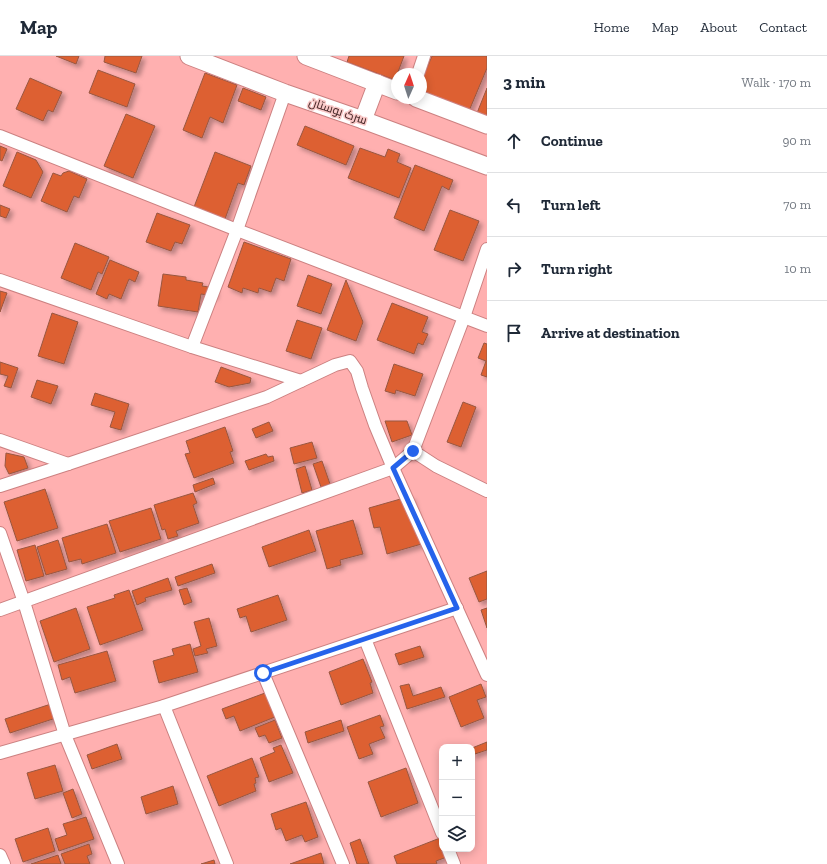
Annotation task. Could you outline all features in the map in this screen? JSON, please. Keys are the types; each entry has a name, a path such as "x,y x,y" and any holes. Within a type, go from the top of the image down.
{"street":[{"name":"سرک بوستان","path":"189,56 284,93 363,120 487,166"},
{"path":"306,56 391,89"},
{"path":"420,68 424,56"},
{"path":"363,120 377,83"},
{"path":"192,347 237,230 284,93"},
{"path":"427,102 487,125"},
{"path":"0,136 237,230 487,326"},
{"path":"0,610 393,468 413,451 464,317 487,249"},
{"path":"0,280 192,347 301,381"},
{"path":"0,486 267,397 335,365 350,361 357,371 375,425 393,468 487,675"},
{"path":"0,440 68,464"},
{"path":"413,451 436,466 487,491"},
{"path":"0,533 24,602 65,735 118,864"},
{"path":"0,753 164,706 457,608"},
{"path":"365,639 439,825"},
{"path":"263,673 343,864"},
{"path":"164,706 227,864"},
{"path":"449,852 454,864"},
{"path":"0,854 4,864"}],"building":[{"path":"56,56 79,56 76,64"},
{"path":"105,56 142,56 136,73 104,62"},
{"path":"349,56 404,56 400,68 391,68 391,78 347,62"},
{"path":"432,56 487,56 487,68 469,111 427,94 427,68"},
{"path":"98,70 135,84 127,107 89,93"},
{"path":"205,73 237,85 223,123 210,117 202,138 183,130"},
{"path":"30,78 62,92 53,112 48,110 43,121 16,109"},
{"path":"243,88 266,97 261,110 238,101"},
{"path":"487,88 487,117 477,113"},
{"path":"126,114 155,126 133,178 104,166"},
{"path":"305,126 354,146 346,165 297,145"},
{"path":"0,146 7,149 2,161 0,160"},
{"path":"360,148 385,157 388,149 400,154 397,162 411,168 399,198 348,178"},
{"path":"17,152 36,160 43,172 31,198 3,186"},
{"path":"215,152 251,166 244,185 238,183 225,219 194,207"},
{"path":"415,165 453,180 449,190 442,186 424,231 394,218"},
{"path":"69,171 87,179 79,198 74,196 67,212 41,201 53,173 61,176 63,173"},
{"path":"0,205 10,209 6,218 0,216"},
{"path":"450,210 479,221 463,261 434,250"},
{"path":"157,213 190,225 182,244 175,242 171,251 146,242"},
{"path":"244,242 291,259 284,281 276,278 271,292 259,288 258,293 243,288 242,293 228,287"},
{"path":"75,243 109,257 102,274 98,272 91,290 61,278"},
{"path":"110,260 139,272 135,282 129,279 121,299 109,294 107,299 96,294"},
{"path":"163,274 186,277 186,280 203,283 202,286 215,288 214,296 201,294 198,312 158,306"},
{"path":"308,275 332,284 321,314 297,306"},
{"path":"346,280 363,322 356,341 327,330"},
{"path":"0,291 7,293 0,312"},
{"path":"392,303 428,317 422,332 428,334 423,345 418,343 414,354 377,340"},
{"path":"52,313 78,322 64,364 38,356"},
{"path":"297,320 322,328 311,359 286,351"},
{"path":"484,343 487,344 487,377 481,375 486,361 478,358"},
{"path":"0,362 18,368 11,388 4,386 8,376 0,374"},
{"path":"394,364 423,374 415,396 396,390 395,394 385,391"},
{"path":"221,367 251,378 250,383 229,387 215,382"},
{"path":"37,380 58,386 51,404 31,397"},
{"path":"95,393 129,404 121,430 110,427 115,412 91,405"},
{"path":"463,402 476,407 461,447 447,442"},
{"path":"385,421 407,421 412,435 392,442"},
{"path":"269,422 273,431 256,438 252,429"},
{"path":"225,427 233,451 230,452 234,463 194,478 185,454 190,453 186,441"},
{"path":"312,442 317,458 294,464 290,448"},
{"path":"6,453 24,457 28,468 9,474 5,466"},
{"path":"266,454 268,457 273,456 274,461 249,470 245,461"},
{"path":"322,461 330,484 321,487 313,464"},
{"path":"305,466 312,490 302,493 296,469"},
{"path":"213,478 215,484 195,492 193,485"},
{"path":"45,489 58,528 17,541 4,502"},
{"path":"193,493 197,503 193,505 199,523 176,531 178,536 168,539 165,529 162,530 154,505"},
{"path":"411,496 425,543 387,554 380,527 374,528 369,508"},
{"path":"151,508 161,539 120,552 109,521"},
{"path":"353,520 363,554 340,560 341,565 327,569 316,531"},
{"path":"107,524 116,553 82,564 81,559 69,562 62,538"},
{"path":"309,530 316,551 269,567 262,547"},
{"path":"58,540 67,569 46,575 37,547"},
{"path":"35,545 44,576 26,581 17,550"},
{"path":"212,564 215,573 178,586 175,577"},
{"path":"487,571 487,599 479,602 469,578"},
{"path":"168,578 172,590 145,598 146,601 137,605 132,591"},
{"path":"187,588 192,602 184,605 179,590"},
{"path":"129,590 143,630 100,645 87,607 115,598 114,595"},
{"path":"278,595 287,620 251,632 246,616 240,618 237,609"},
{"path":"76,608 90,649 54,662 40,621"},
{"path":"487,608 487,628 481,610"},
{"path":"209,618 217,646 206,649 208,653 195,656 193,649 201,646 194,622"},
{"path":"190,644 198,672 159,683 153,661 174,655 172,649"},
{"path":"420,646 424,657 399,665 395,654"},
{"path":"107,651 116,681 75,693 70,677 62,680 58,665"},
{"path":"363,659 372,682 370,683 373,693 341,705 329,672"},
{"path":"409,684 413,696 441,687 445,697 407,709 400,686"},
{"path":"481,684 486,697 477,700 484,718 461,727 449,697"},
{"path":"265,693 275,717 240,731 234,716 226,719 222,709"},
{"path":"54,703 59,717 10,733 5,719"},
{"path":"380,715 384,726 380,727 385,738 369,744 373,754 359,759 347,727"},
{"path":"275,720 282,738 269,743 265,735 259,737 255,728"},
{"path":"341,720 344,731 308,743 305,732"},
{"path":"487,742 487,750 475,754 475,747"},
{"path":"117,744 122,759 92,769 87,755"},
{"path":"281,745 293,773 269,782 260,758 275,752 273,748"},
{"path":"252,758 259,777 255,778 256,783 254,784 256,791 219,806 207,776"},
{"path":"55,765 63,791 35,799 27,773"},
{"path":"406,768 418,803 381,817 368,782"},
{"path":"173,786 178,804 146,814 141,797"},
{"path":"73,789 82,814 72,818 63,793"},
{"path":"306,802 318,837 305,842 302,835 286,841 281,828 276,830 271,814"},
{"path":"86,817 94,839 59,851 55,839 67,835 63,824"},
{"path":"48,828 55,851 23,862 15,839"},
{"path":"439,838 439,852 445,852 447,857 436,861 437,864 397,864 394,856"},
{"path":"360,839 369,864 357,864 350,843"},
{"path":"89,844 92,854 87,856 90,864 65,864 61,854"},
{"path":"321,853 324,864 290,864"},
{"path":"58,855 61,864 31,864"},
{"path":"214,860 215,864 201,864"}],"route":[{"path":"263,673 457,608 393,468 413,451"}]}
